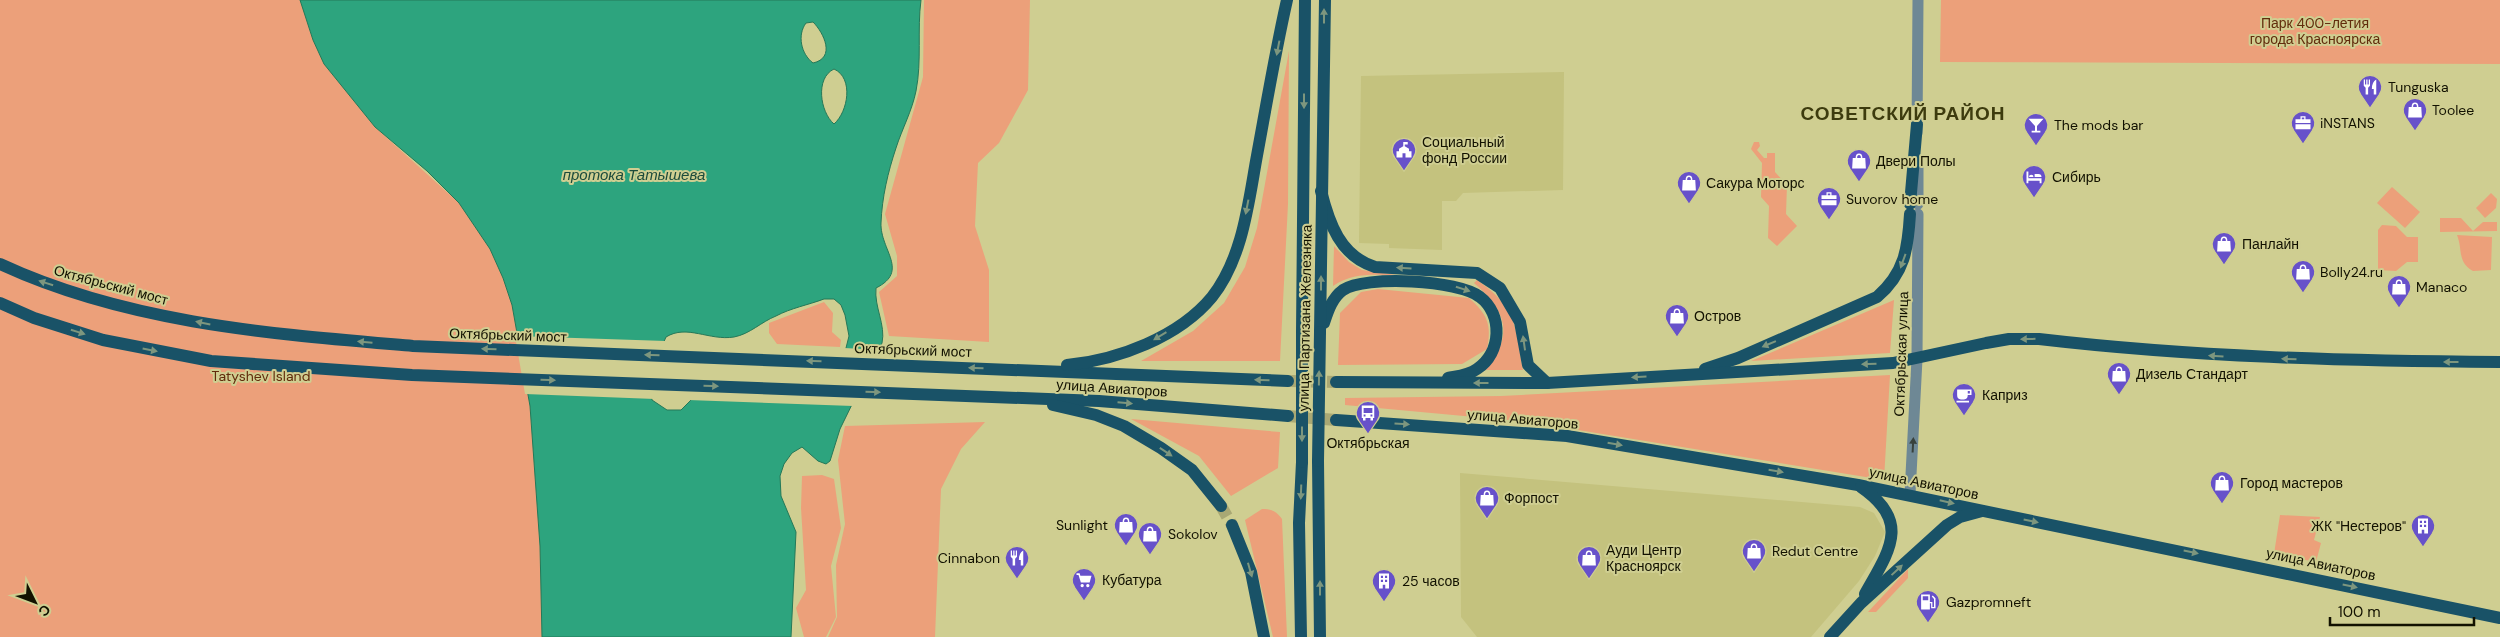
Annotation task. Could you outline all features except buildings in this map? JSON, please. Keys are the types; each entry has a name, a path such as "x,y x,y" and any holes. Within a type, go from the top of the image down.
{"main road":[{"path":"1025,369 1105,360 1134,350 1189,318 1212,296 1230,266 1244,222 1288,0"},
{"name":"улица Партизана Железняка","path":"1301,637 1299,522 1302,462 1305,0"},
{"name":"улица Партизана Железняка","path":"1320,637 1318,461 1325,0"},
{"path":"1688,374 1738,358 1877,297 1892,282 1901,267 1908,244 1914,209 1917,124"},
{"path":"1321,191 1335,235 1352,254 1366,264 1477,273 1500,288 1520,322 1528,365 1547,383"},
{"name":"Октябрьский мост","path":"0,264 32,278 86,297 222,327 413,346 1025,369"},
{"path":"1320,332 1334,300 1343,291 1361,282 1373,280 1441,285 1468,290 1489,304 1495,315 1497,325 1496,339 1487,359 1479,369 1470,373 1425,384"},
{"path":"0,303 34,318 102,340 211,361 412,375 1024,398 1096,415 1124,426 1192,470 1221,506"},
{"path":"1336,382 1425,384 1547,383 1893,363 2001,340 2039,339 2228,357 2388,362 2500,362"},
{"name":"улица Авиаторов","path":"1025,369 1288,381"},
{"name":"улица Авиаторов","path":"1024,398 1099,401 1288,416"},
{"name":"улица Авиаторов","path":"1336,420 1567,436 1858,485 1910,494 2500,618"},
{"path":"1858,485 1878,498 1890,518 1893,538 1886,556 1861,603"},
{"path":"1830,637 1861,603 1946,525 1960,518 1984,511"},
{"path":"1232,525 1251,572 1264,637"}],"street":[{"path":"1917,124 1918,0"},
{"name":"Октябрьская улица","path":"1910,494 1917,359 1914,209"}],"shaded area":[{"path":"1564,72 1563,190 1463,193 1456,201 1442,201 1442,250 1389,248 1389,244 1359,243 1361,76"},
{"path":"1460,473 1860,507 1874,513 1885,532 1875,556 1859,581 1811,637 1477,637 1461,617"}],"green space":[{"name":"Tatyshev Island","path":"0,0 300,0 313,40 324,64 375,127 459,203 490,249 503,278 512,305 530,406 540,546 542,637 0,637"},
{"path":"924,0 1030,0 1028,90 999,143 978,163 975,226 989,270 989,342 889,336 879,292 897,276 897,256 885,214 923,77"},
{"name":"Парк 400-летия города Красноярска","path":"1941,0 2500,0 2500,64 1940,62"},
{"path":"1289,51 1288,204 1280,361 1141,361 1193,331 1224,303 1245,267 1257,228"},
{"path":"1754,142 1759,142 1760,146 1757,150 1764,158 1767,158 1767,153 1775,153 1775,172 1787,185 1786,214 1797,226 1777,246 1768,238 1769,206 1761,197 1762,163 1751,149"},
{"path":"2392,187 2420,212 2405,228 2377,203"},
{"path":"2491,193 2497,199 2496,208 2485,218 2476,208"},
{"path":"2440,218 2461,218 2473,231 2483,222 2497,222 2497,231 2440,232"},
{"path":"2382,225 2396,226 2407,237 2418,237 2418,262 2407,262 2396,271 2378,270 2378,230"},
{"path":"2457,235 2492,237 2491,270 2473,271 2465,264 2462,260"},
{"path":"1334,246 1349,262 1362,270 1396,275 1356,276 1333,286"},
{"path":"1477,280 1490,290 1507,309 1515,329 1523,370 1486,370 1501,345 1503,324 1494,304 1474,283"},
{"path":"1378,289 1469,298 1480,309 1487,320 1489,333 1487,349 1462,364 1338,365 1340,313 1361,292"},
{"path":"1894,300 1890,353 1751,361"},
{"path":"824,302 833,313 832,332 841,340 840,347 777,344 769,333 769,323"},
{"path":"1890,375 1884,480 1529,422 1345,405 1345,398 1501,396"},
{"path":"1131,419 1280,432 1278,468 1231,496 1199,456"},
{"path":"985,422 961,449 941,489 935,637 828,637 837,617 836,565 845,524 838,460 845,426"},
{"path":"822,475 834,479 841,528 831,566 836,617 826,637 804,637 796,608 806,590 801,508 802,476"},
{"path":"1262,509 1273,511 1282,519 1287,637 1273,637 1245,520"},
{"path":"2280,515 2320,517 2314,540 2321,543 2316,562 2274,554"},
{"path":"1908,569 1908,578 1876,612 1868,612"}],"water":[{"name":"протока Татышева","path":"300,0 921,0 919,68 916,91 893,157 883,204 882,233 892,267 891,274 886,281 876,288 883,336 882,343 840,429 830,461 826,464 818,461 802,447 792,453 784,464 780,476 781,496 796,532 791,637 542,637 540,546 530,406 512,305 503,278 490,249 459,203 427,171 375,127 324,64 313,40","holes":["813,22 821,32 826,45 824,56 813,63 803,50 801,39 806,23","834,69 840,73 844,80 847,95 843,112 834,124 825,112 823,104 822,87 828,73","824,299 834,299 841,305 845,315 849,336 840,372 820,392 698,393 681,410 667,410 652,400 648,378 666,337 682,332 725,338 734,337 794,309"]}],"pier":[{"path":"515,336 666,341 650,378 655,399 525,394"},
{"path":"844,348 882,350 853,406 688,400 697,391 818,390 838,370"}],"tunnel":[{"path":"1291,381 1336,382"},
{"path":"1288,416 1336,420"},
{"path":"1221,506 1232,525"}],"place":[{"name":"Tunguska","path":"2370,108"},
{"name":"Toolee","path":"2415,131"},
{"name":"iNSTANS","path":"2303,144"},
{"name":"The mods bar","path":"2036,146"},
{"name":"Социальный фонд России","path":"1404,171"},
{"name":"Двери Полы","path":"1859,182"},
{"name":"Сибирь","path":"2034,198"},
{"name":"Сакура Моторс","path":"1689,204"},
{"name":"Suvorov home","path":"1829,220"},
{"name":"Панлайн","path":"2224,265"},
{"name":"Bolly24.ru","path":"2303,293"},
{"name":"Manaco","path":"2399,308"},
{"name":"Остров","path":"1677,337"},
{"name":"Дизель Стандарт","path":"2119,395"},
{"name":"Каприз","path":"1964,416"},
{"name":"Октябрьская","path":"1368,434"},
{"name":"Город мастеров","path":"2222,504"},
{"name":"Форпост","path":"1487,519"},
{"name":"Sunlight","path":"1126,546"},
{"name":"ЖК \"Нестеров\"","path":"2423,547"},
{"name":"Sokolov","path":"1150,555"},
{"name":"Redut Centre","path":"1754,572"},
{"name":"Cinnabon","path":"1017,579"},
{"name":"Ауди Центр Красноярск","path":"1589,579"},
{"name":"Кубатура","path":"1084,601"},
{"name":"25 часов","path":"1384,602"},
{"name":"Gazpromneft","path":"1928,623"}],"district":[{"name":"СОВЕТСКИЙ РАЙОН","path":"1903,113"}]}
